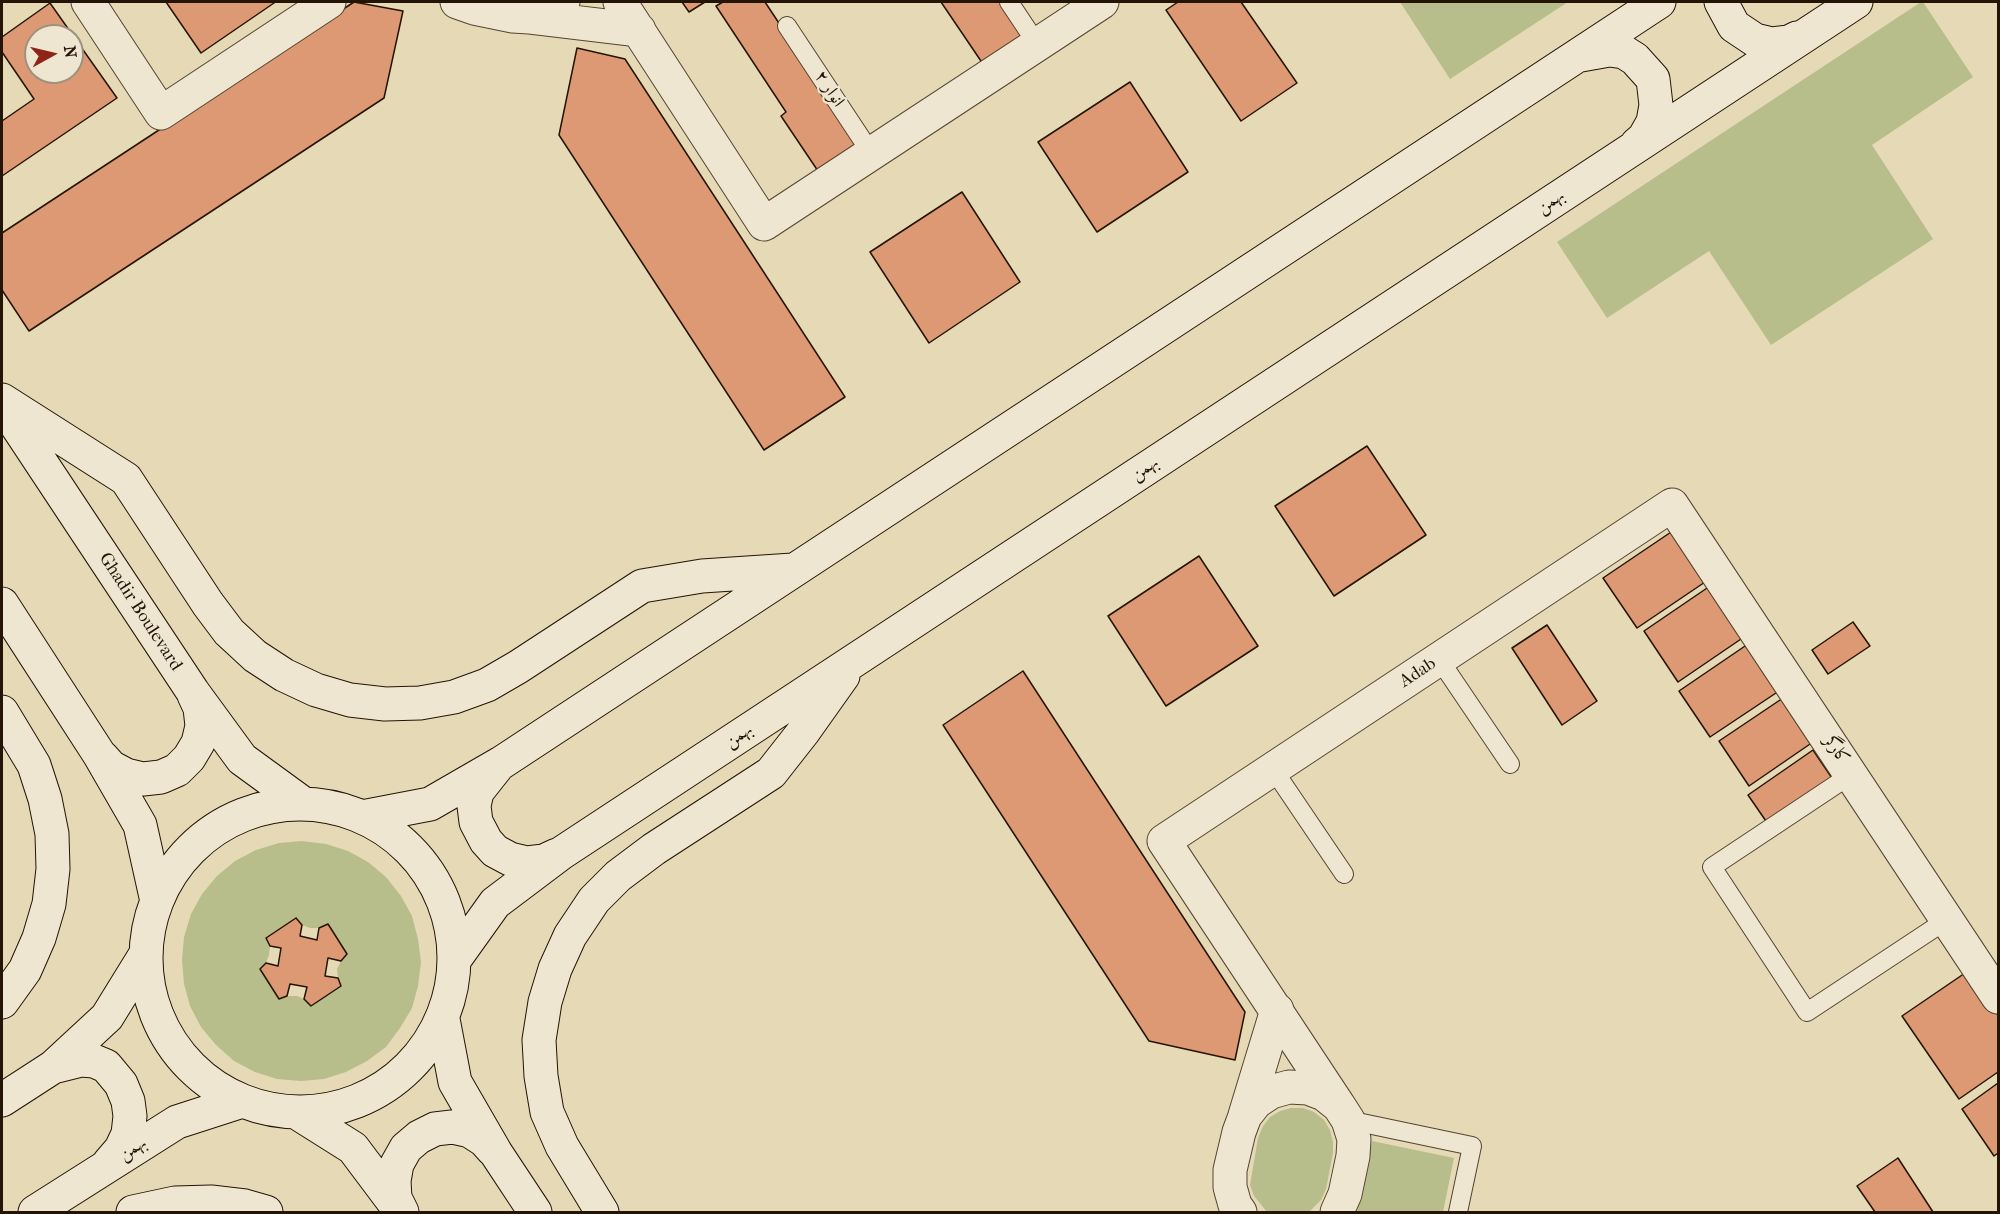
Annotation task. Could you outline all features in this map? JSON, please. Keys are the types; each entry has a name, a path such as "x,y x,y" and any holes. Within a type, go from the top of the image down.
{"main road":[{"path":"88,2 161,113 329,2"},
{"path":"457,2 513,16 639,30"},
{"path":"529,17 547,12 563,2"},
{"path":"620,2 764,224 1102,2"},
{"path":"362,817 430,804 501,763 1659,2"},
{"path":"1721,2 1734,26 1755,40 1772,44 1789,42 1806,35"},
{"name":"بهمن","path":"455,959 495,903 560,854 1856,2"},
{"path":"1572,58 1589,52 1609,50 1624,52 1635,58 1653,79 1656,105 1653,123 1644,138 1631,149"},
{"path":"2,401 126,479 208,604 229,632 255,656 284,675 316,690 350,700 385,704 420,704 454,697 488,685 642,586 702,576 795,570"},
{"name":"Ghadir Boulevard","path":"2,401 193,692 242,759 301,802"},
{"name":"Adab","path":"1277,1011 1164,841 1672,505"},
{"name":"کارگر","path":"1672,505 1998,997"},
{"path":"2,604 99,754 140,825 156,897"},
{"path":"602,1212 562,1146 547,1112 541,1076 539,1040 545,1002 555,969 570,936 594,900 618,876 654,849 771,773 854,660"},
{"path":"99,754 111,767 126,775 143,779 160,777 177,770 189,758 198,743 202,726 200,708 193,692"},
{"path":"2,712 34,765 45,799 52,834 53,869 49,904 39,938 24,970 2,1002"},
{"path":"501,763 477,792 474,806 476,822 486,842 510,860 527,863 544,861 560,854"},
{"path":"301,802 362,817 399,838 430,872 449,914 455,959 443,1019 419,1058 385,1088 344,1108 299,1114 239,1101 201,1078 170,1043 150,1002 144,957 156,897 180,858 214,827 255,808 301,802"},
{"path":"2,1100 53,1067 107,1017 144,957"},
{"path":"1277,1011 1344,1113 1354,1139 1345,1194 1337,1212"},
{"path":"1235,1204 1230,1170 1239,1132 1277,1011"},
{"path":"443,1019 455,1082 496,1153 535,1212"},
{"path":"53,1067 81,1060 94,1061 106,1066 121,1084 128,1101 130,1116 128,1134 121,1149 107,1165"},
{"path":"1245,1116 1256,1102 1271,1092 1289,1087 1308,1088 1324,1094 1344,1113"},
{"name":"بهمن","path":"35,1212 177,1122 239,1101"},
{"path":"299,1114 353,1148 402,1212"},
{"path":"402,1212 395,1198 394,1181 397,1164 406,1148 419,1137 435,1129 452,1127 470,1131 484,1140 496,1153"},
{"path":"134,1212 175,1203 210,1202 245,1206 267,1212"}],"lane":[{"path":"1009,2 1037,44"},
{"name":"انوار ۲","path":"787,26 871,153"},
{"path":"1439,659 1510,764"},
{"path":"1273,769 1344,873"},
{"path":"1852,774 1712,867 1807,1012 1948,920"},
{"path":"1344,1113 1472,1146 1458,1212"}],"green space":[{"path":"1400,2 1568,2 1450,79"},
{"path":"1921,2 1973,77 1872,145 1933,239 1771,345 1709,251 1607,318 1557,242"},
{"path":"302,841 326,844 348,851 368,862 386,877 401,896 412,916 418,939 421,962 418,986 412,1008 400,1028 386,1047 367,1061 346,1072 324,1079 301,1081 277,1079 255,1072 234,1061 201,1027 190,1006 184,984 182,960 184,937 191,914 202,894 217,876 235,861 256,850 279,843","holes":["296,918 302,925 319,928 328,924 347,954 337,969 341,986 311,1006 297,996 279,999 260,969 266,963 269,955 270,946 266,938"]},
{"path":"1291,1108 1303,1108 1314,1112 1324,1120 1330,1130 1333,1153 1326,1189 1321,1200 1309,1212 1267,1212 1254,1196 1250,1185 1258,1138 1270,1117"},
{"path":"1372,1141 1454,1158 1443,1212 1357,1212"}],"building":[{"path":"166,2 273,2 274,3 201,53"},
{"path":"354,2 403,11 384,98 29,331 2,290 2,233"},
{"path":"682,2 705,2 689,12"},
{"path":"723,2 765,2 861,147 820,174 781,116 786,112 716,6"},
{"path":"941,2 1003,2 1025,36 983,64"},
{"path":"1178,2 1241,2 1297,83 1241,121 1166,10"},
{"path":"50,3 65,24 24,24 24,84 84,84 84,51 117,98 2,176 2,121 34,99 2,52 2,37"},
{"path":"577,48 625,59 845,397 764,450 559,135"},
{"path":"1130,82 1188,172 1097,232 1038,142"},
{"path":"962,192 1020,282 929,343 870,252"},
{"path":"1367,446 1426,535 1334,596 1275,506"},
{"path":"1677,528 1711,578 1637,628 1603,578"},
{"path":"1199,556 1258,646 1166,706 1108,616"},
{"path":"1710,586 1744,637 1678,682 1644,631"},
{"path":"1853,622 1870,646 1828,674 1812,650"},
{"path":"1547,625 1597,701 1562,725 1512,648"},
{"path":"1748,644 1779,691 1710,737 1679,691"},
{"path":"1023,671 1245,1012 1235,1060 1149,1041 943,725"},
{"path":"1783,698 1813,742 1749,786 1719,741"},
{"path":"1813,750 1834,781 1768,824 1748,795"},
{"path":"296,918 302,925 300,936 317,940 319,928 328,924 347,954 341,961 328,958 325,976 338,978 341,986 311,1006 304,999 307,987 290,984 287,996 279,999 260,969 266,963 278,966 281,948 270,946 266,938"},
{"path":"1968,971 1998,1015 1998,1072 1959,1099 1902,1016"},
{"path":"1998,1083 1998,1153 1994,1156 1962,1109"},
{"path":"1898,1158 1933,1212 1875,1212 1857,1186"}]}
